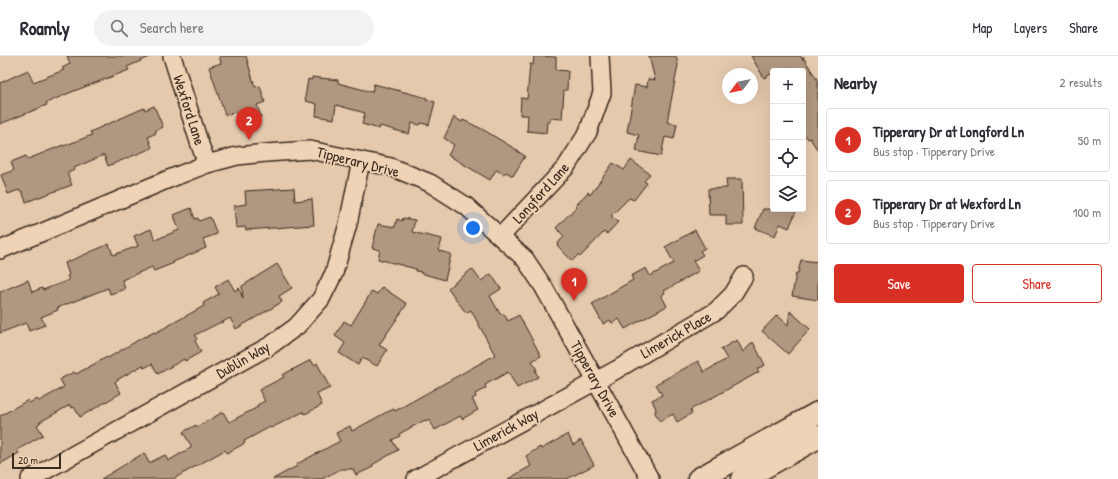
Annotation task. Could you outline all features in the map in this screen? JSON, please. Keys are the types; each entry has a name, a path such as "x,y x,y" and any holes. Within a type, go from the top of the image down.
{"main road":[{"path":"699,479 818,413"},
{"path":"743,479 818,437"}],"street":[{"name":"Wexford Lane","path":"172,56 198,142 207,164"},
{"name":"Longford Lane","path":"501,236 566,167 588,132 602,93 600,56"},
{"name":"Tipperary Drive","path":"0,250 169,179 207,164 237,156 266,152 310,150 391,167 430,183 466,206 525,259 543,286 650,479"},
{"name":"Dublin Way","path":"30,479 271,345 297,326 320,299 334,273 348,224 361,161"},
{"name":"Limerick Place","path":"596,380 716,311 733,294 744,276"},
{"name":"Limerick Way","path":"416,479 596,380"}],"building":[{"path":"67,56 152,56 127,67 129,70 74,91 46,103 47,105 0,124 0,83 28,70 33,82 64,70 62,68 70,64"},
{"path":"219,56 246,56 255,87 260,86 265,102 257,105 261,117 242,122 240,115 237,116 236,112 225,115 209,67 221,63"},
{"path":"534,56 556,57 556,70 568,71 567,90 564,90 562,119 550,118 550,122 547,122 546,133 527,131 528,115 520,115 521,98 527,99 530,64 533,65"},
{"path":"649,56 676,56 678,65 667,122 677,124 674,139 665,137 661,156 636,151 639,135 627,132 635,85 647,87 648,79 655,80"},
{"path":"751,56 800,56 803,60 803,57 818,81 818,151 810,138 808,139 806,136 806,68 770,68 770,75 764,78"},
{"path":"312,77 338,80 338,83 372,92 374,84 427,98 426,99 435,102 429,125 412,123 409,134 380,126 379,129 362,124 365,113 336,105 334,119 316,116 317,104 306,101 305,98 308,79 312,80"},
{"path":"154,106 163,127 148,137 152,148 108,166 104,155 74,168 75,170 67,173 72,185 26,202 22,191 20,192 19,190 8,194 1,175 14,170 11,162 26,156 28,159 63,145 64,146 92,135 90,132 144,108 145,110"},
{"path":"454,117 462,122 463,120 482,129 525,156 513,176 506,172 504,174 496,170 490,180 448,155 454,145 444,138"},
{"path":"631,160 650,174 644,181 647,183 634,200 629,198 611,216 618,222 607,234 604,232 580,257 578,255 572,261 557,245 564,236 556,228 588,192 590,195 613,163 624,170"},
{"path":"726,179 742,179 743,225 726,225 726,215 709,215 708,189 727,188"},
{"path":"294,188 295,201 312,199 314,225 246,230 245,227 236,228 234,206 246,204 245,191"},
{"path":"191,208 195,219 198,218 199,221 210,217 217,234 203,239 206,248 154,271 152,267 122,280 125,289 110,294 108,288 57,308 58,310 41,317 45,325 29,331 26,323 0,333 0,292 28,280 32,292 42,288 43,290 69,280 65,263 109,244 113,255 138,246 134,236 151,229 155,240 179,230 174,215"},
{"path":"763,209 770,209 770,212 796,212 789,228 780,224 775,236 755,228"},
{"path":"403,218 415,220 412,232 442,239 439,251 451,254 445,280 420,273 421,272 416,271 416,269 378,259 380,250 372,248 378,224 395,227 397,219 402,221"},
{"path":"695,230 705,248 700,251 703,255 693,261 699,271 664,291 665,293 661,295 667,306 625,329 619,319 612,323 610,320 603,324 592,304 633,280 631,276 646,268 650,276 674,263 665,247"},
{"path":"801,260 818,262 818,300 792,296 796,273 798,273"},
{"path":"277,264 292,288 279,296 282,302 236,329 230,318 195,335 197,339 195,341 201,352 185,361 184,359 158,374 152,364 144,368 143,365 115,382 121,393 80,417 74,407 72,408 70,405 40,422 37,425 43,435 17,450 19,453 0,464 0,416 28,400 29,403 37,399 39,401 64,387 60,379 74,372 76,374 107,357 108,358 145,336 154,332 155,333 204,306 203,303 219,294 215,287 228,279 235,291 239,288 243,299 242,286"},
{"path":"472,269 481,281 491,274 501,289 490,296 500,314 504,314 508,321 519,315 541,356 532,361 537,370 535,370 538,377 517,388 508,372 485,385 486,388 475,394 476,397 472,399 478,410 462,419 460,416 435,430 429,419 426,421 425,420 399,434 400,436 392,440 398,450 372,465 373,467 356,475 353,469 341,469 322,479 273,479 297,466 297,464 340,441 336,433 350,426 352,431 385,413 394,409 395,411 495,355 471,310 466,313 448,288"},
{"path":"382,287 407,304 379,345 387,350 377,366 362,358 358,365 339,353 345,343 335,336 344,321 351,325 372,291 377,294"},
{"path":"790,311 810,329 788,354 762,331 777,315 788,325"},
{"path":"737,340 743,352 753,342 765,365 757,369 759,372 690,410 692,413 677,422 673,414 660,421 655,413 656,409 652,400 662,395 656,384 698,361 704,372 727,359 721,349"},
{"path":"311,360 314,365 317,363 330,388 317,394 322,405 305,414 303,412 271,428 270,427 244,441 245,443 227,453 225,450 173,479 101,479 144,453 149,463 165,455 168,461 192,447 183,432 196,425 197,427 223,412 229,422 258,407 257,405 265,401 259,390 284,377 282,375"},
{"path":"568,434 573,445 581,440 594,465 567,479 508,479 531,466 526,456 540,447 541,449"}],"place":[{"name":"Tipperary Dr at Wexford Ln","path":"249,140"},
{"name":"Tipperary Dr at Longford Ln","path":"574,301"}]}
